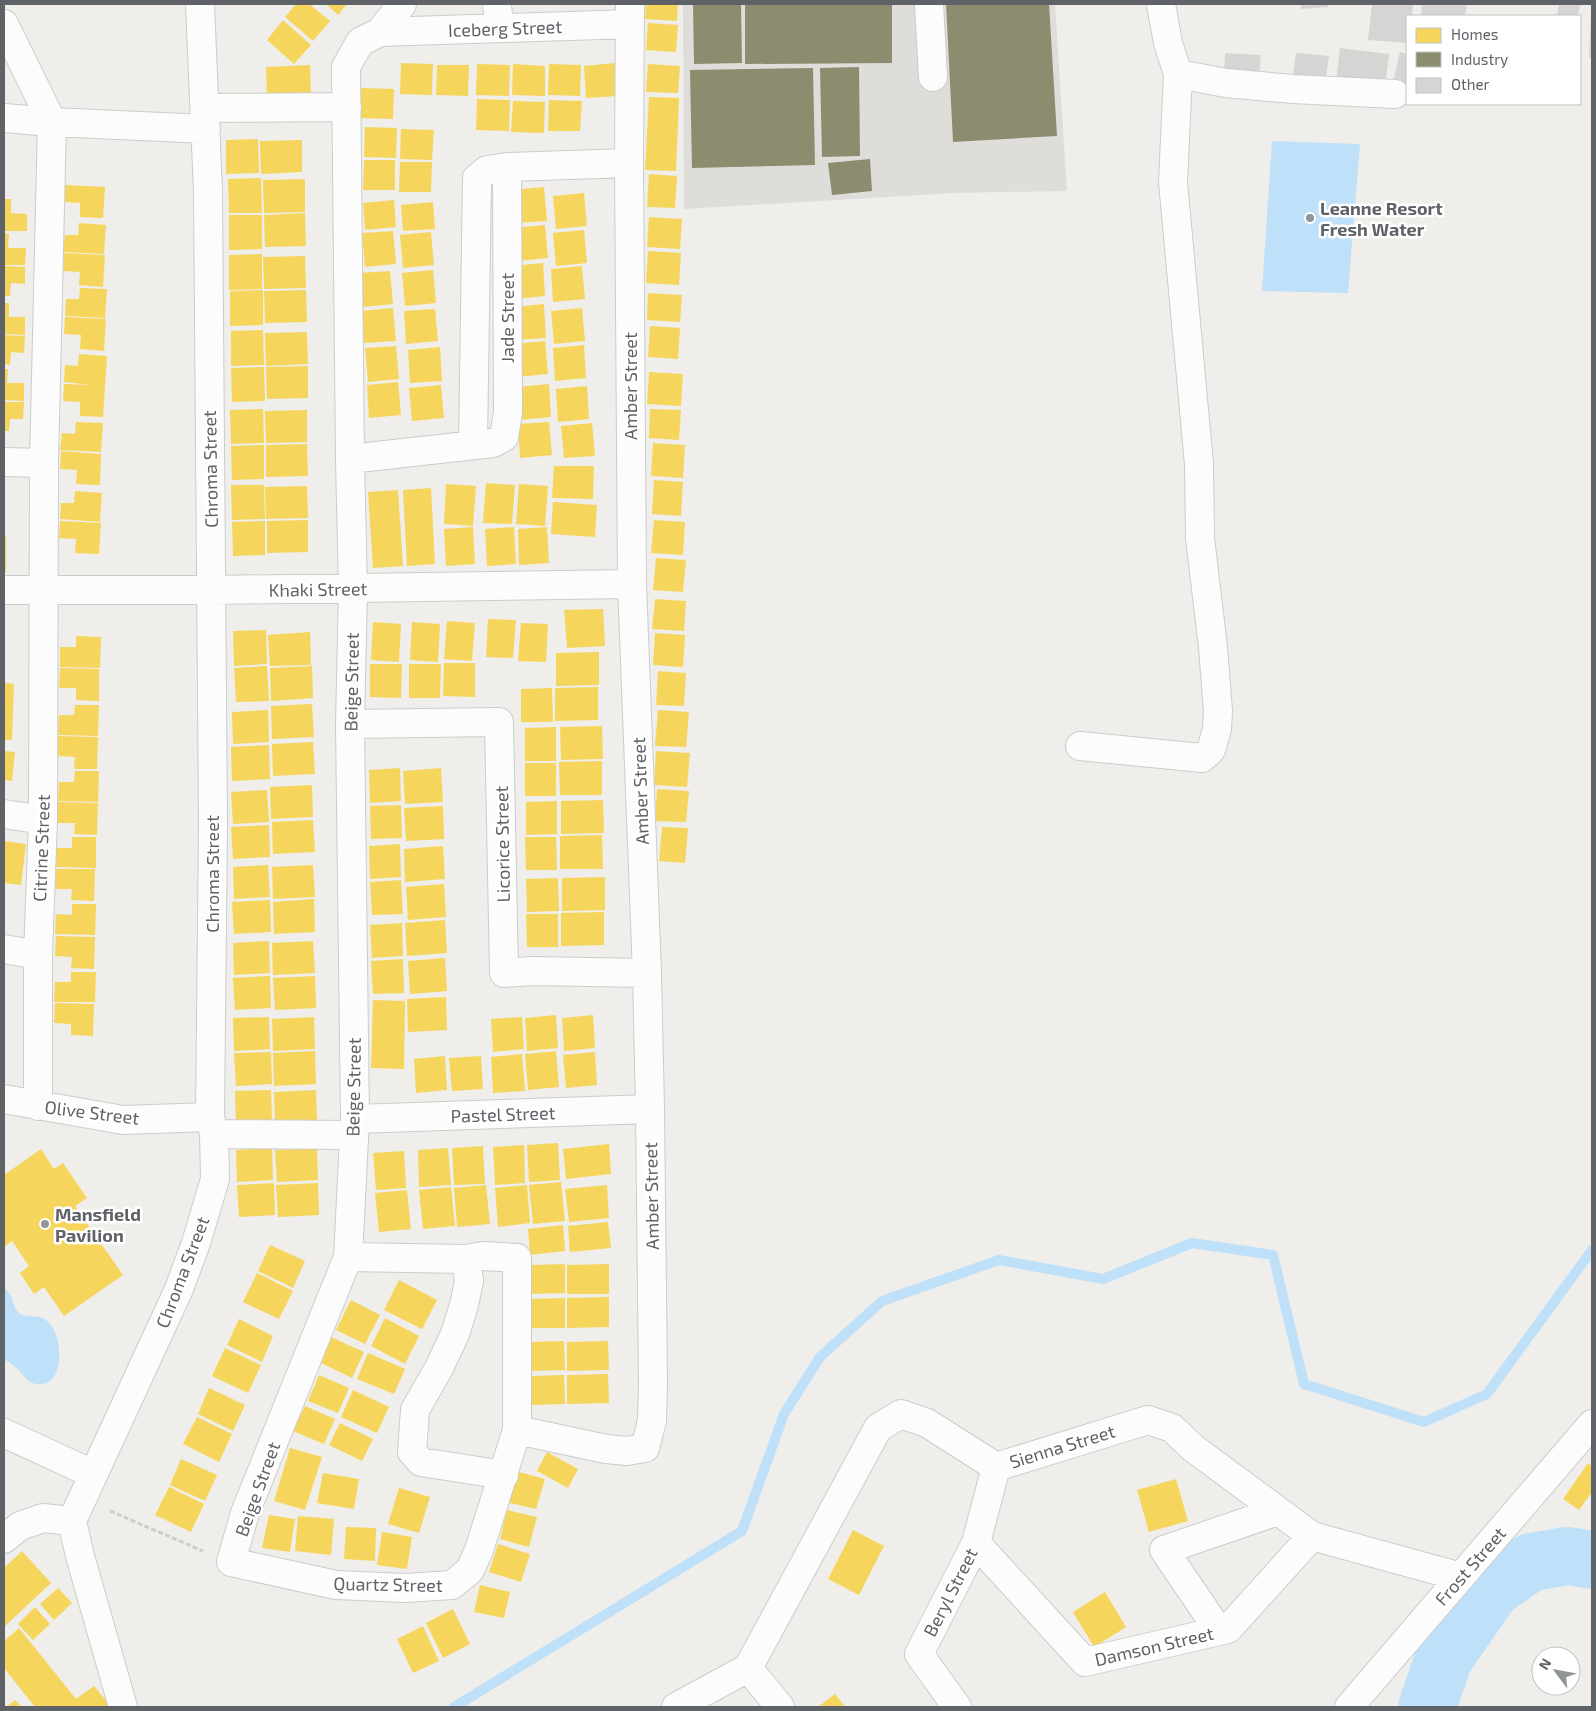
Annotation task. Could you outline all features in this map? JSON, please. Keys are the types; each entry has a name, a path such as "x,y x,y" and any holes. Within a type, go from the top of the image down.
{"street":[{"name":"Chroma Street","path":"82,1498 179,1289 216,1179 212,1126 213,824 208,192 200,4"},
{"path":"353,589 346,66 360,42 380,32 402,4"},
{"path":"929,4 933,77"},
{"path":"1080,746 1202,758 1211,750 1217,729 1218,711 1213,647 1200,538 1199,464 1173,182 1178,74 1168,43 1161,4"},
{"name":"Iceberg Street","path":"380,32 498,16 630,14"},
{"name":"Amber Street","path":"517,1430 606,1449 627,1451 645,1448 652,1421 654,1384 647,973 632,584 628,163 630,14"},
{"path":"4,24 52,122"},
{"path":"1178,74 1226,84 1293,90 1394,94"},
{"path":"4,118 52,122 205,119 347,107"},
{"name":"Citrine Street","path":"38,1106 38,955 43,820 44,463 52,122"},
{"name":"Jade Street","path":"350,459 493,443 504,437 508,412 507,167 628,163"},
{"path":"4,462 44,463"},
{"name":"Khaki Street","path":"4,590 353,589 632,584"},
{"name":"Beige Street","path":"231,1562 246,1513 348,1257 354,1127 350,724 353,589"},
{"name":"Licorice Street","path":"350,724 499,722 504,973 531,971 647,973"},
{"path":"4,814 43,820"},
{"path":"4,949 38,955"},
{"name":"Olive Street","path":"4,1099 123,1120 212,1126 354,1127"},
{"name":"Pastel Street","path":"354,1127 650,1109"},
{"name":"Quartz Street","path":"231,1562 336,1585 406,1588 452,1585 470,1570 480,1550 517,1430 517,1258 483,1256 466,1259 348,1257"},
{"path":"466,1259 469,1281 464,1305 455,1334 440,1368 415,1410 412,1452 421,1462 504,1474"},
{"name":"Sienna Street","path":"748,1668 878,1428 901,1414 927,1423 996,1467 1148,1420 1172,1428 1193,1448 1312,1536 1461,1577"},
{"name":"Frost Street","path":"1349,1707 1592,1424"},
{"path":"4,1433 82,1498"},
{"name":"Beryl Street","path":"957,1707 919,1654 976,1543 996,1467"},
{"path":"4,1539 20,1526 43,1518 82,1498"},
{"path":"82,1498 80,1556 123,1707"},
{"path":"1218,1631 1164,1550 1278,1512"},
{"name":"Damson Street","path":"976,1543 1085,1662 1228,1629 1312,1536"},
{"path":"676,1707 748,1668 780,1707"}],"path":[{"path":"82,1498 162,1534 231,1562"}],"shaded area":[{"path":"683,4 1055,4 1067,191 954,193 684,209"}],"water":[{"name":"Leanne Resort Fresh Water","path":"1272,141 1360,144 1348,293 1262,291"},
{"path":"4,1287 10,1294 19,1313 46,1320 58,1340 59,1361 57,1371 53,1378 46,1383 36,1384 30,1382 19,1370 4,1359"}],"building: Homes":[{"path":"296,4 309,4 330,21 313,41 285,17"},
{"path":"326,4 347,4 338,15"},
{"path":"646,4 678,4 677,21 645,19"},
{"path":"283,20 311,45 294,64 267,40"},
{"path":"648,23 678,25 676,52 646,50"},
{"path":"401,63 433,64 432,95 400,94"},
{"path":"615,63 617,96 586,98 584,66"},
{"path":"477,64 510,65 509,96 476,95"},
{"path":"513,64 545,66 545,96 512,95"},
{"path":"549,64 581,65 580,96 548,95"},
{"path":"648,64 680,66 678,93 646,92"},
{"path":"310,65 311,98 267,100 266,67"},
{"path":"437,65 469,65 468,96 436,95"},
{"path":"361,88 394,89 393,119 360,118"},
{"path":"649,97 679,98 676,171 645,170"},
{"path":"477,99 510,100 509,131 476,130"},
{"path":"549,100 582,101 580,131 548,131"},
{"path":"513,101 545,102 544,133 511,132"},
{"path":"365,127 397,128 396,158 364,157"},
{"path":"401,129 434,130 432,160 400,159"},
{"path":"258,139 259,173 226,174 226,140"},
{"path":"302,140 302,172 261,174 260,141"},
{"path":"364,160 395,160 395,190 363,190"},
{"path":"400,162 432,162 431,192 399,192"},
{"path":"649,174 677,176 675,208 647,207"},
{"path":"261,178 262,213 229,213 228,179"},
{"path":"305,179 305,212 264,213 263,180"},
{"path":"65,185 105,187 103,218 80,217 80,203 63,202"},
{"path":"544,187 547,221 515,223 513,190"},
{"path":"584,193 587,226 556,229 553,196"},
{"path":"4,199 11,199 11,213 27,214 27,231 4,231"},
{"path":"394,200 396,227 365,230 363,203"},
{"path":"433,202 435,229 403,231 401,205"},
{"path":"305,213 306,246 265,247 264,215"},
{"path":"229,215 262,215 262,249 229,250"},
{"path":"649,217 682,219 680,249 647,247"},
{"path":"79,223 106,225 104,254 63,252 65,235 78,235"},
{"path":"545,225 548,258 517,261 514,228"},
{"path":"584,230 587,263 556,266 553,233"},
{"path":"393,231 396,264 365,267 362,233"},
{"path":"431,232 434,265 403,268 400,235"},
{"path":"4,233 9,234 8,248 26,248 25,265 4,265"},
{"path":"648,251 681,253 679,285 646,283"},
{"path":"64,253 105,255 103,287 79,285 80,272 63,271"},
{"path":"262,254 262,289 229,290 229,255"},
{"path":"305,256 306,288 264,289 263,257"},
{"path":"543,263 545,296 514,299 512,266"},
{"path":"4,266 25,267 25,284 11,283 10,296 4,296"},
{"path":"582,266 585,299 553,302 551,269"},
{"path":"433,270 436,303 405,306 402,273"},
{"path":"390,271 393,304 362,307 359,273"},
{"path":"80,288 107,289 105,318 65,316 66,299 79,299"},
{"path":"263,290 263,325 230,326 230,291"},
{"path":"306,290 307,322 265,323 264,291"},
{"path":"648,293 682,295 680,322 647,320"},
{"path":"4,303 9,303 9,317 25,317 25,335 4,334"},
{"path":"544,304 546,338 515,340 513,307"},
{"path":"393,308 396,341 364,343 361,311"},
{"path":"582,308 585,341 554,344 551,311"},
{"path":"435,309 438,341 406,344 404,311"},
{"path":"65,317 106,319 104,351 80,349 81,335 64,334"},
{"path":"650,326 680,328 678,359 648,357"},
{"path":"263,330 264,365 231,366 231,331"},
{"path":"307,332 308,364 266,366 265,333"},
{"path":"4,335 25,336 24,353 11,352 10,365 4,364"},
{"path":"545,341 548,374 517,377 514,344"},
{"path":"584,345 586,378 555,381 553,348"},
{"path":"396,346 399,379 368,382 365,348"},
{"path":"440,347 442,381 410,383 408,350"},
{"path":"79,354 107,356 103,417 80,416 80,402 63,401 64,384 91,385 64,382 65,365 78,366"},
{"path":"308,366 308,398 267,399 266,367"},
{"path":"264,367 265,401 232,402 231,368"},
{"path":"4,369 8,369 7,383 24,383 24,401 4,400"},
{"path":"649,372 683,374 681,406 647,404"},
{"path":"398,382 401,415 369,418 367,385"},
{"path":"549,384 551,417 520,420 517,387"},
{"path":"441,385 444,418 412,421 409,388"},
{"path":"587,386 589,419 558,422 556,389"},
{"path":"4,402 24,402 23,419 10,419 9,431 4,431"},
{"path":"263,409 264,443 231,444 230,410"},
{"path":"650,409 681,410 679,440 649,438"},
{"path":"307,410 307,442 266,443 265,411"},
{"path":"76,422 103,423 101,452 60,450 62,433 75,434"},
{"path":"549,422 552,455 520,458 518,424"},
{"path":"592,423 595,456 564,458 561,426"},
{"path":"653,443 685,445 683,478 651,476"},
{"path":"307,444 308,476 266,477 266,445"},
{"path":"264,445 264,479 232,480 231,446"},
{"path":"61,451 101,454 100,485 76,484 77,470 60,469"},
{"path":"554,466 594,466 593,499 552,498"},
{"path":"654,480 683,482 681,516 652,514"},
{"path":"486,483 515,485 512,524 483,523"},
{"path":"446,484 476,486 473,526 444,524"},
{"path":"519,484 548,486 545,526 516,524"},
{"path":"231,485 264,485 265,519 232,520"},
{"path":"307,486 308,518 266,519 265,487"},
{"path":"431,488 435,564 407,566 403,490"},
{"path":"398,490 403,566 373,568 368,492"},
{"path":"75,491 102,493 100,522 60,519 61,503 74,503"},
{"path":"553,502 597,505 595,537 551,534"},
{"path":"308,520 308,552 267,553 267,521"},
{"path":"654,520 685,522 683,555 651,553"},
{"path":"60,521 101,523 99,554 75,553 76,539 59,538"},
{"path":"265,521 265,555 233,556 232,522"},
{"path":"473,527 475,564 446,566 444,529"},
{"path":"514,527 516,564 487,566 485,529"},
{"path":"547,527 549,563 519,565 518,529"},
{"path":"4,535 6,535 6,572 4,572"},
{"path":"656,558 686,560 683,592 653,590"},
{"path":"655,599 686,601 684,631 652,629"},
{"path":"603,609 605,646 567,648 564,610"},
{"path":"488,619 516,620 513,658 486,657"},
{"path":"447,621 475,623 472,661 444,659"},
{"path":"373,622 401,624 399,662 371,660"},
{"path":"412,622 440,624 438,662 410,660"},
{"path":"521,623 548,624 546,662 518,661"},
{"path":"266,630 267,664 234,666 233,631"},
{"path":"310,632 311,665 270,666 268,635"},
{"path":"655,633 685,635 683,667 653,665"},
{"path":"76,636 101,637 100,668 60,667 60,647 76,647"},
{"path":"599,652 599,685 556,686 556,653"},
{"path":"444,663 475,663 475,697 443,696"},
{"path":"370,664 402,664 401,698 370,697"},
{"path":"409,664 441,664 440,698 409,698"},
{"path":"267,666 269,701 236,702 234,668"},
{"path":"312,666 313,698 271,701 270,668"},
{"path":"60,668 99,669 99,701 76,700 76,688 59,688"},
{"path":"658,671 686,673 684,706 656,705"},
{"path":"4,683 14,684 12,740 4,740"},
{"path":"598,687 598,720 555,721 555,688"},
{"path":"552,688 553,722 521,722 521,689"},
{"path":"312,704 314,737 272,739 271,706"},
{"path":"75,705 99,705 98,736 58,735 59,715 74,715"},
{"path":"268,710 269,742 233,744 232,712"},
{"path":"658,710 689,712 686,747 655,746"},
{"path":"602,726 603,759 561,760 560,727"},
{"path":"556,727 556,761 525,761 525,728"},
{"path":"58,736 98,737 97,769 74,769 75,757 57,756"},
{"path":"313,742 315,774 273,776 272,744"},
{"path":"269,745 270,779 232,781 231,747"},
{"path":"4,751 15,752 12,781 4,780"},
{"path":"656,751 690,753 687,787 654,785"},
{"path":"602,761 602,795 560,795 559,762"},
{"path":"525,763 556,763 556,796 525,796"},
{"path":"400,768 401,801 370,803 369,770"},
{"path":"441,768 443,802 405,804 403,771"},
{"path":"75,771 99,771 98,802 58,801 59,782 74,782"},
{"path":"312,785 313,817 271,819 270,787"},
{"path":"657,789 689,791 686,822 655,821"},
{"path":"267,790 269,822 233,824 231,792"},
{"path":"603,800 604,833 561,834 561,801"},
{"path":"557,801 557,834 526,835 526,802"},
{"path":"58,802 98,803 97,835 74,834 75,823 57,823"},
{"path":"401,805 402,838 371,839 370,806"},
{"path":"443,806 444,839 406,841 404,808"},
{"path":"313,820 315,852 273,854 272,822"},
{"path":"269,825 270,857 233,859 231,827"},
{"path":"662,827 688,828 685,863 659,861"},
{"path":"602,835 603,869 560,869 560,836"},
{"path":"72,837 96,837 96,868 55,867 56,848 72,848"},
{"path":"525,837 556,837 557,870 526,870"},
{"path":"4,841 26,844 21,885 4,883"},
{"path":"400,844 401,877 370,879 369,846"},
{"path":"443,846 445,879 405,882 404,849"},
{"path":"268,865 270,897 234,899 233,867"},
{"path":"313,865 315,897 273,899 272,867"},
{"path":"56,869 95,869 94,901 71,900 72,889 55,889"},
{"path":"605,877 605,910 562,911 562,878"},
{"path":"558,878 559,911 527,912 526,879"},
{"path":"401,880 403,914 372,915 370,882"},
{"path":"444,884 446,917 408,920 406,887"},
{"path":"314,899 315,932 274,934 273,902"},
{"path":"270,900 271,932 234,934 232,902"},
{"path":"72,904 96,904 95,935 55,934 56,914 72,915"},
{"path":"604,912 604,945 561,946 561,913"},
{"path":"526,914 558,914 558,947 527,947"},
{"path":"445,920 447,953 407,956 405,923"},
{"path":"402,923 403,956 372,958 370,925"},
{"path":"56,936 95,937 94,969 71,968 72,957 55,956"},
{"path":"269,941 270,973 234,975 233,943"},
{"path":"313,941 315,973 273,975 272,943"},
{"path":"445,958 447,991 410,994 408,961"},
{"path":"403,959 404,993 373,994 371,961"},
{"path":"71,972 96,972 95,1002 54,1002 55,982 71,982"},
{"path":"270,976 271,1008 235,1010 233,978"},
{"path":"315,976 316,1008 275,1010 273,978"},
{"path":"446,997 447,1030 408,1032 407,999"},
{"path":"373,1000 405,1001 404,1069 371,1068"},
{"path":"55,1003 94,1004 93,1036 71,1035 71,1024 54,1023"},
{"path":"556,1015 558,1048 527,1051 525,1018"},
{"path":"593,1015 595,1048 564,1051 562,1018"},
{"path":"269,1017 270,1049 234,1051 233,1018"},
{"path":"314,1017 315,1049 273,1051 272,1019"},
{"path":"522,1017 524,1049 493,1052 491,1019"},
{"path":"315,1051 316,1084 274,1086 273,1053"},
{"path":"556,1051 559,1087 528,1090 525,1054"},
{"path":"271,1052 272,1084 236,1086 234,1053"},
{"path":"595,1052 597,1085 566,1088 563,1055"},
{"path":"522,1054 525,1091 493,1093 491,1057"},
{"path":"445,1056 447,1090 416,1093 414,1059"},
{"path":"481,1056 483,1089 452,1091 449,1058"},
{"path":"271,1090 272,1122 236,1124 235,1091"},
{"path":"316,1090 317,1122 275,1124 274,1092"},
{"path":"558,1143 560,1180 529,1182 527,1145"},
{"path":"609,1144 611,1174 566,1179 563,1149"},
{"path":"524,1145 525,1183 495,1185 493,1147"},
{"path":"483,1146 485,1184 454,1185 452,1148"},
{"path":"272,1148 273,1180 237,1182 236,1150"},
{"path":"317,1148 318,1180 277,1182 275,1150"},
{"path":"448,1148 451,1185 419,1187 418,1150"},
{"name":"Mansfield Pavilion","path":"41,1149 54,1169 63,1163 87,1198 75,1206 123,1275 64,1316 44,1287 34,1294 20,1273 29,1266 12,1241 4,1247 4,1175"},
{"path":"404,1151 406,1188 376,1190 373,1153"},
{"path":"561,1182 565,1221 533,1224 529,1185"},
{"path":"274,1183 275,1215 239,1217 237,1185"},
{"path":"318,1183 319,1215 278,1217 276,1185"},
{"path":"486,1185 490,1224 457,1227 454,1188"},
{"path":"527,1185 530,1223 498,1227 495,1188"},
{"path":"607,1185 609,1218 569,1222 565,1189"},
{"path":"451,1187 455,1226 423,1229 419,1190"},
{"path":"407,1190 411,1229 379,1232 375,1193"},
{"path":"608,1222 611,1248 570,1252 568,1226"},
{"path":"563,1225 565,1251 530,1255 528,1229"},
{"path":"270,1245 305,1261 293,1288 258,1271"},
{"path":"565,1264 565,1293 530,1294 530,1265"},
{"path":"609,1264 609,1294 567,1294 567,1265"},
{"path":"257,1273 293,1291 279,1319 243,1302"},
{"path":"399,1280 437,1300 422,1329 384,1310"},
{"path":"609,1297 609,1327 567,1328 567,1298"},
{"path":"565,1298 565,1328 531,1328 530,1299"},
{"path":"351,1300 380,1315 365,1344 336,1330"},
{"path":"385,1318 419,1336 405,1364 371,1346"},
{"path":"239,1319 273,1336 262,1362 227,1345"},
{"path":"331,1337 364,1352 352,1378 319,1362"},
{"path":"564,1341 565,1370 530,1371 530,1342"},
{"path":"608,1341 609,1370 567,1371 567,1342"},
{"path":"225,1348 261,1365 248,1393 212,1376"},
{"path":"368,1353 405,1369 394,1394 357,1379"},
{"path":"608,1374 609,1403 567,1404 567,1375"},
{"path":"319,1375 349,1388 338,1413 308,1401"},
{"path":"564,1375 565,1404 531,1405 530,1376"},
{"path":"209,1388 245,1405 233,1431 198,1414"},
{"path":"353,1390 389,1407 377,1433 341,1417"},
{"path":"305,1406 335,1419 324,1444 293,1431"},
{"path":"197,1417 232,1434 219,1462 183,1444"},
{"path":"340,1423 373,1439 362,1461 329,1445"},
{"path":"290,1448 322,1457 305,1510 274,1501"},
{"path":"547,1452 578,1469 568,1488 537,1471"},
{"path":"181,1459 217,1475 205,1501 170,1485"},
{"path":"1588,1463 1592,1466 1592,1492 1579,1510 1563,1499"},
{"path":"515,1471 545,1479 536,1509 506,1502"},
{"path":"323,1473 359,1479 354,1509 317,1503"},
{"path":"1176,1479 1188,1521 1149,1532 1137,1490"},
{"path":"169,1487 204,1504 191,1532 155,1515"},
{"path":"399,1488 430,1497 419,1533 388,1524"},
{"path":"507,1510 537,1517 529,1547 500,1539"},
{"path":"269,1515 295,1519 290,1552 262,1548"},
{"path":"298,1516 334,1519 331,1555 295,1551"},
{"path":"346,1527 376,1528 375,1561 344,1559"},
{"path":"853,1530 884,1546 859,1595 828,1579"},
{"path":"382,1532 412,1537 407,1569 377,1565"},
{"path":"498,1544 530,1554 521,1582 489,1572"},
{"path":"22,1551 51,1583 4,1627 4,1568"},
{"path":"480,1585 510,1592 504,1618 474,1612"},
{"path":"58,1588 72,1603 54,1620 40,1604"},
{"path":"1105,1592 1126,1627 1094,1647 1073,1612"},
{"path":"35,1607 50,1624 33,1640 18,1624"},
{"path":"453,1609 470,1644 443,1658 426,1623"},
{"path":"423,1626 439,1661 413,1673 397,1639"},
{"path":"19,1628 76,1699 94,1686 110,1705 107,1707 35,1707 4,1668 4,1641"},
{"path":"835,1694 845,1707 818,1707"},
{"path":"15,1700 22,1707 6,1707"}],"building: Industry":[{"path":"693,4 741,4 742,63 694,64"},
{"path":"745,4 892,4 892,63 745,64"},
{"path":"946,4 1049,4 1057,136 953,142"},
{"path":"859,67 860,156 822,157 820,68"},
{"path":"813,68 815,165 692,168 690,70"},
{"path":"870,159 872,191 832,195 828,163"}],"building: Other":[{"path":"1301,4 1328,4 1328,7 1301,9"},
{"path":"1372,4 1413,4 1412,15 1406,15 1406,43 1368,40"},
{"path":"1422,4 1467,4 1465,15 1421,15"},
{"path":"1559,4 1580,4 1578,15 1557,15"},
{"path":"1591,13 1592,58 1589,58"},
{"path":"1340,48 1389,54 1385,86 1336,81"},
{"path":"1400,52 1406,54 1406,85 1393,82"},
{"path":"1225,53 1261,55 1259,74 1224,72"},
{"path":"1296,53 1329,56 1325,85 1292,82"}],"waterway":[{"path":"454,1707 742,1531 784,1414 820,1357 882,1301 999,1260 1103,1279 1192,1243 1273,1255 1304,1384 1424,1422 1487,1394 1592,1250"},
{"path":"1427,1707 1444,1658 1492,1589 1531,1562 1568,1556 1592,1560"}],"place":[{"name":"Leanne Resort Fresh Water","path":"1310,218"},
{"name":"Mansfield Pavilion","path":"45,1224"}]}
